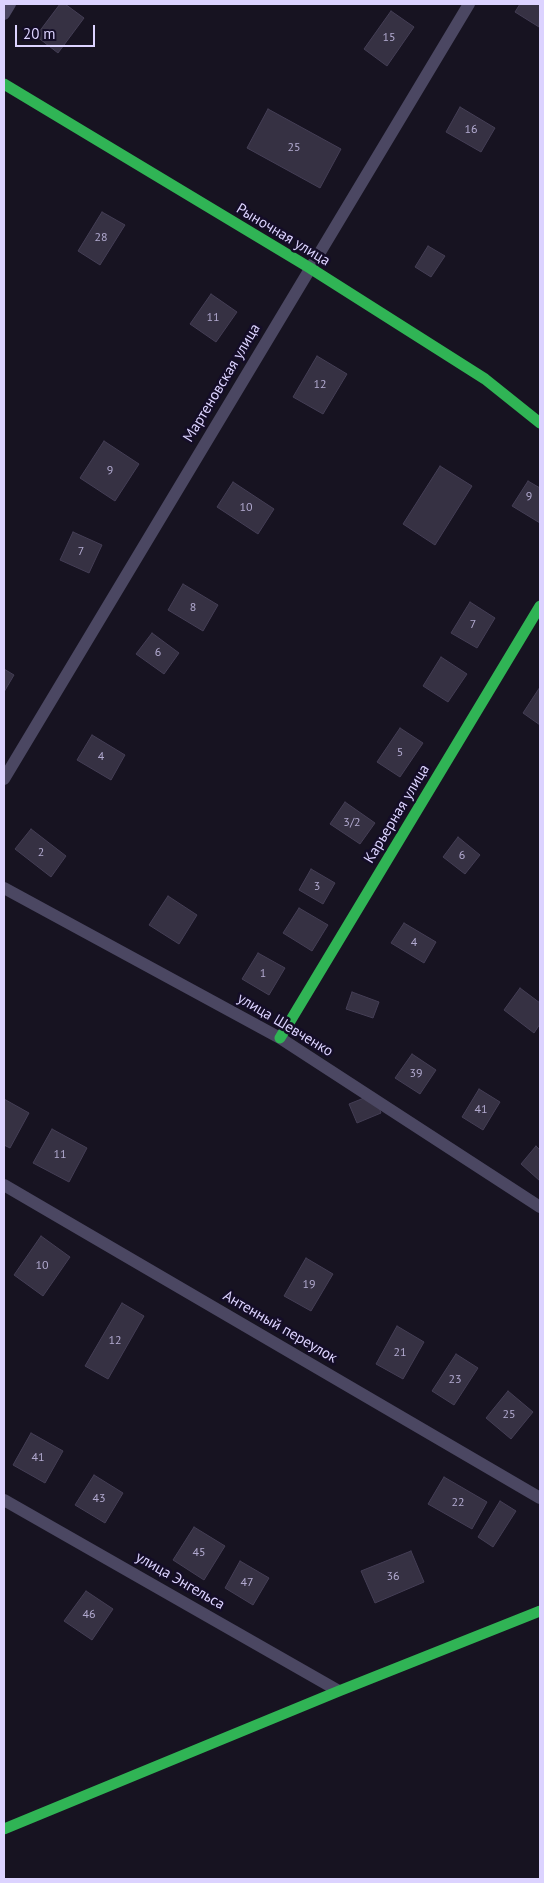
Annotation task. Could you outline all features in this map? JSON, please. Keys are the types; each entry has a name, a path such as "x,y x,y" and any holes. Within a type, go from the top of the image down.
{"street":[{"name":"Рыночная улица","path":"4,84 310,268 485,379 540,423"},
{"name":"Карьерная улица","path":"280,1038 540,606"},
{"path":"4,1829 339,1691 540,1611"}],"lane":[{"path":"4,14 10,4"},
{"name":"Мартеновская улица","path":"4,778 469,4"},
{"name":"улица Шевченко","path":"4,888 280,1038 540,1207"},
{"name":"Антенный переулок","path":"4,1185 540,1498"},
{"name":"улица Энгельса","path":"4,1500 339,1691"}],"building":[{"path":"60,4 65,4 84,18 58,53 36,36"},
{"path":"520,4 540,4 539,27 515,12"},
{"path":"391,11 414,27 387,66 364,49"},
{"path":"460,107 495,128 481,152 446,132"},
{"path":"268,109 341,149 320,188 247,148"},
{"path":"102,212 125,225 100,265 78,251"},
{"path":"428,246 445,256 431,277 415,267"},
{"path":"211,294 237,312 216,342 190,324"},
{"path":"317,356 347,374 323,414 293,397"},
{"path":"104,441 139,464 115,501 80,478"},
{"path":"440,466 472,486 435,545 403,524"},
{"path":"528,481 540,488 540,523 512,506"},
{"path":"233,482 274,509 258,534 217,507"},
{"path":"73,532 102,545 89,573 60,560"},
{"path":"183,584 218,605 203,631 168,610"},
{"path":"470,602 495,618 477,648 451,633"},
{"path":"152,633 179,653 164,674 136,654"},
{"path":"441,657 467,674 448,702 423,686"},
{"path":"4,669 14,675 4,692"},
{"path":"540,687 540,725 523,713"},
{"path":"400,728 423,743 400,777 377,762"},
{"path":"92,735 125,755 111,780 77,760"},
{"path":"345,802 375,823 360,844 330,824"},
{"path":"31,829 66,856 51,877 15,849"},
{"path":"458,837 480,855 465,874 443,857"},
{"path":"311,869 335,883 323,904 299,890"},
{"path":"168,896 197,915 179,944 149,925"},
{"path":"299,908 328,925 312,951 283,933"},
{"path":"404,923 436,942 424,963 391,943"},
{"path":"258,953 285,968 269,995 242,979"},
{"path":"520,988 540,1003 540,1024 534,1033 504,1010"},
{"path":"352,992 379,1002 373,1018 346,1009"},
{"path":"412,1054 436,1070 420,1094 395,1078"},
{"path":"479,1089 500,1102 483,1130 462,1117"},
{"path":"374,1094 381,1113 357,1123 349,1104"},
{"path":"4,1099 29,1113 10,1148 4,1145"},
{"path":"52,1129 87,1148 69,1182 33,1163"},
{"path":"536,1146 540,1150 540,1181 521,1164"},
{"path":"41,1236 70,1257 43,1296 14,1275"},
{"path":"306,1258 333,1274 311,1311 284,1296"},
{"path":"122,1303 144,1316 108,1379 85,1366"},
{"path":"397,1326 424,1342 403,1379 376,1364"},
{"path":"456,1354 478,1368 454,1405 432,1391"},
{"path":"508,1391 533,1412 511,1439 486,1418"},
{"path":"31,1433 63,1451 45,1483 13,1465"},
{"path":"94,1475 123,1493 105,1523 75,1505"},
{"path":"444,1477 487,1502 472,1529 428,1504"},
{"path":"500,1501 516,1511 493,1547 478,1537"},
{"path":"194,1527 225,1546 204,1580 173,1560"},
{"path":"411,1551 424,1582 375,1603 361,1571"},
{"path":"240,1561 269,1578 253,1605 225,1588"},
{"path":"86,1591 113,1609 92,1640 64,1621"}],"traffic: fast":[{"path":"4,84 310,268 485,379 540,423"},
{"path":"280,1038 540,606"},
{"path":"4,1829 339,1691 540,1611"}]}
